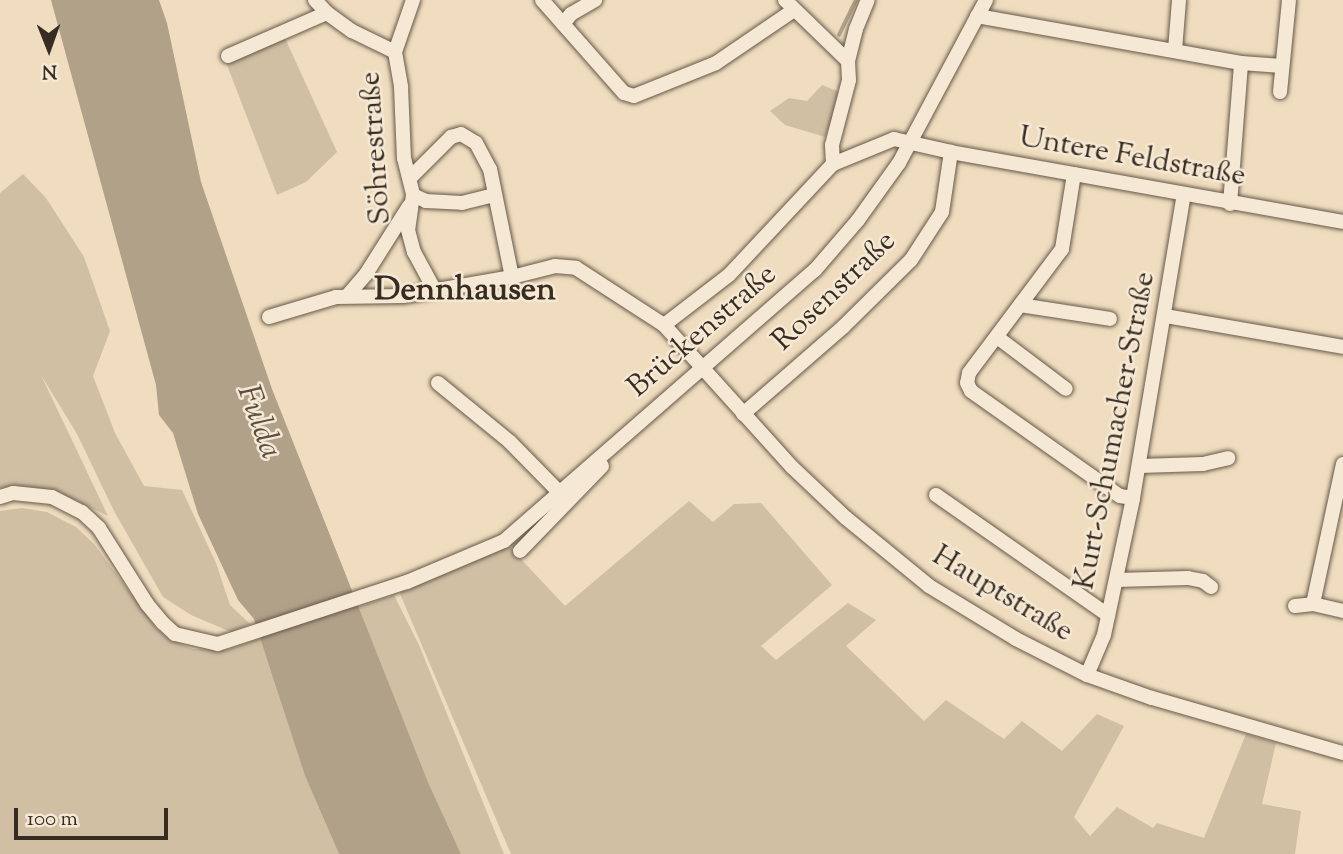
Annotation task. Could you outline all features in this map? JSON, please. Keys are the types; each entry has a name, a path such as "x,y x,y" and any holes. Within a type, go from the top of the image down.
{"street":[{"path":"315,0 327,13 352,31 396,52"},
{"name":"Söhrestraße","path":"413,0 396,52 401,87 404,158 411,177 408,230 414,252 434,289"},
{"path":"542,0 624,93 634,96 716,63 789,5 848,61"},
{"path":"563,24 571,13 595,0"},
{"path":"664,326 729,275 833,164 832,145 849,79 848,61 856,29 868,0"},
{"name":"Brückenstraße","path":"520,551 606,463 609,449 815,270 858,220 912,143 986,0"},
{"path":"1175,50 1179,0"},
{"path":"1280,92 1289,0"},
{"path":"228,56 327,13"},
{"path":"977,16 1241,63 1282,66"},
{"path":"1230,204 1241,63"},
{"path":"411,177 451,137 461,134 476,143 490,169 512,277"},
{"name":"Untere Feldstraße","path":"833,164 894,139 1230,204 1343,222"},
{"name":"Rosenstraße","path":"743,414 843,327 911,260 942,212 951,152"},
{"path":"1074,174 1062,248 969,373 967,383 971,391 1120,496 1133,498"},
{"name":"Kurt-Schumacher-Straße","path":"1087,675 1104,635 1133,498 1166,316 1184,194"},
{"path":"347,296 366,274 411,201 462,203 494,195"},
{"name":"Hauptstraße","path":"269,317 347,296 403,296 512,277 555,266 576,268 664,326 792,467 846,518 929,586 1016,639 1087,675 1152,698 1343,753"},
{"path":"1020,305 1110,319"},
{"path":"1166,316 1343,347"},
{"path":"997,337 1066,389"},
{"path":"438,383 510,442 559,492"},
{"path":"0,497 13,493 52,497 82,513 99,528 147,604 175,634 218,644 431,573 503,541 609,449"},
{"path":"1139,466 1203,464 1228,458"},
{"path":"1313,604 1343,464"},
{"path":"936,495 1108,615"},
{"path":"1116,580 1188,578 1203,581 1211,587"},
{"path":"1295,607 1313,604 1343,611"}],"shaded area":[{"path":"284,36 337,152 306,182 277,195 225,60"},
{"path":"822,85 842,93 825,137 785,125 770,111 789,98 807,101"},
{"path":"23,174 46,198 84,257 110,331 93,376 115,433 144,486 182,490 216,563 230,605 250,624 231,632 191,615 163,597 114,511 77,434 41,375 108,516 54,490 14,485 0,488 0,193"},
{"path":"689,501 713,522 734,504 761,503 832,585 761,646 776,660 848,603 876,620 846,646 924,721 946,700 1004,739 1022,721 1062,751 1097,714 1124,726 1074,817 1090,836 1117,807 1153,828 1157,823 1204,838 1246,734 1276,743 1262,804 1301,811 1295,854 511,854 400,594 407,582 504,541 565,606"},
{"path":"22,508 47,512 76,527 94,544 156,628 170,640 193,649 227,650 261,638 305,776 339,854 0,854 0,511"},
{"path":"394,595 419,645 504,854 461,854 428,782 358,607"}],"water":[{"name":"Fulda","path":"51,0 159,0 167,23 201,182 272,389 428,782 461,854 339,854 305,776 254,619 238,600 198,514 173,433 159,415 156,385"}],"waterway":[{"path":"839,35 856,0"}],"district":[{"name":"Dennhausen","path":"465,292"}]}
